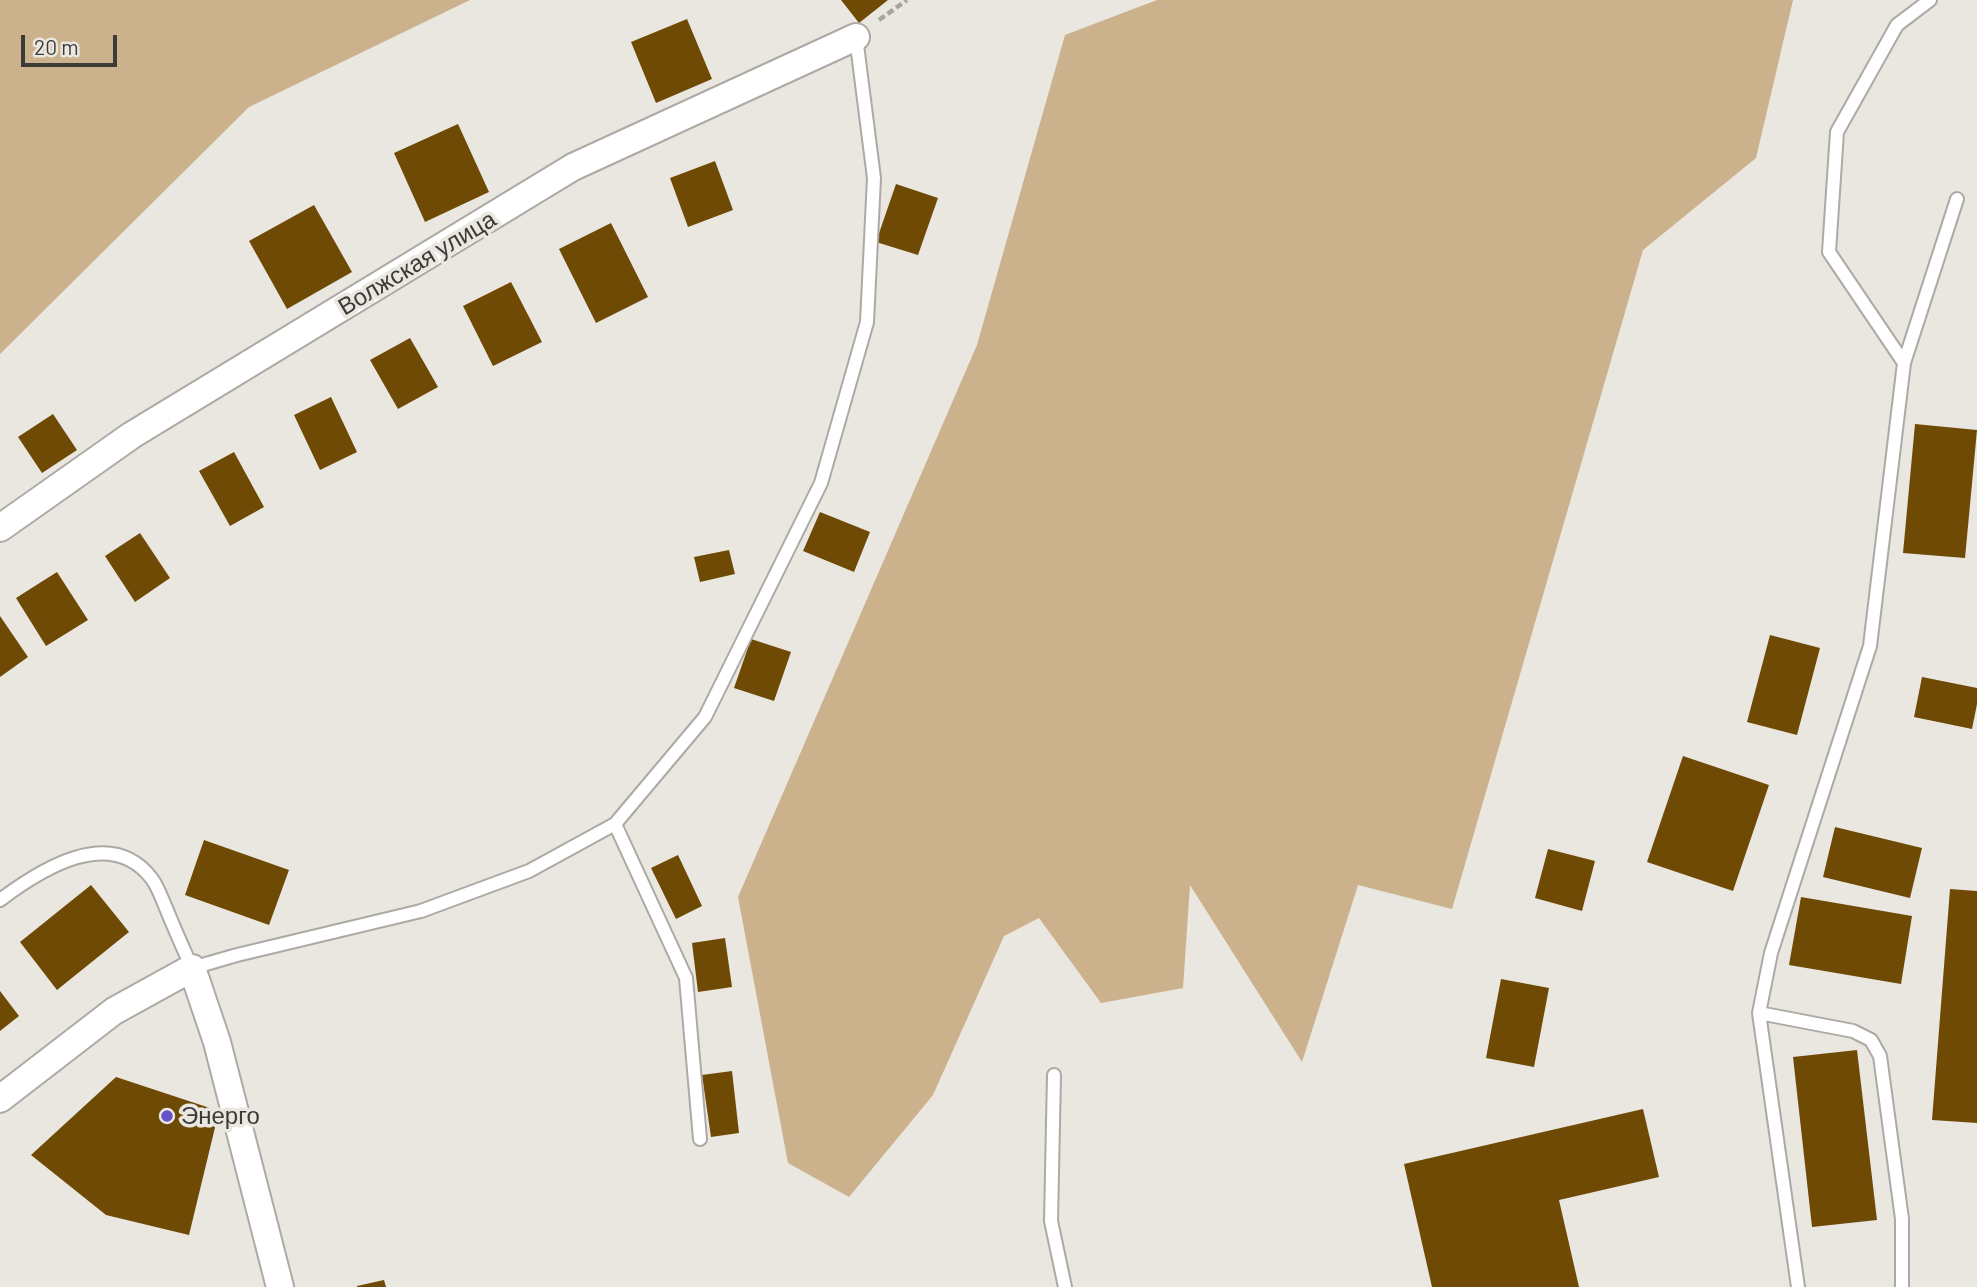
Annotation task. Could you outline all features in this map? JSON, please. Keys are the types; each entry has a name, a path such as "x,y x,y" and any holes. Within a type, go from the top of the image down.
{"street":[{"name":"Волжская улица","path":"0,528 132,435 573,167 856,37"},
{"path":"0,1099 114,1011 192,968 217,1042 281,1287"}],"lane":[{"path":"1904,363 1829,252 1837,132 1897,25 1930,0"},
{"path":"0,901 33,876 71,859 106,852 134,860 153,880 192,968 237,954 421,911 529,871 615,824 705,717 821,484 867,322 874,178 856,37"},
{"path":"1798,1287 1759,1013 1771,953 1870,646 1904,363 1957,199"},
{"path":"615,824 686,978 700,1139"},
{"path":"1759,1013 1853,1031 1871,1040 1880,1056 1902,1219 1902,1287"},
{"path":"1054,1075 1051,1221 1063,1286"}],"shaded area":[{"path":"0,0 470,0 249,107 0,354"},
{"path":"1157,0 1793,0 1756,158 1643,250 1452,909 1358,885 1302,1062 1190,885 1183,988 1101,1003 1039,918 1004,936 933,1095 849,1197 788,1163 738,897 977,345 1065,35"}],"building":[{"path":"841,0 888,0 859,23"},
{"path":"687,19 712,79 656,103 631,42"},
{"path":"458,124 489,192 425,222 394,153"},
{"path":"715,161 733,210 688,227 670,178"},
{"path":"896,184 938,198 918,255 876,242"},
{"path":"314,205 352,272 287,309 249,241"},
{"path":"611,223 648,297 596,323 559,249"},
{"path":"511,282 542,342 493,366 463,306"},
{"path":"410,338 438,387 398,409 370,360"},
{"path":"331,397 357,452 320,470 294,415"},
{"path":"53,414 77,450 42,473 18,437"},
{"path":"1915,424 1977,430 1965,558 1903,553"},
{"path":"234,452 264,507 230,526 199,471"},
{"path":"820,512 870,532 854,572 803,551"},
{"path":"140,533 170,578 135,602 105,556"},
{"path":"729,550 735,574 700,582 694,557"},
{"path":"57,572 88,620 46,646 16,598"},
{"path":"0,616 28,657 0,677"},
{"path":"1770,635 1820,648 1797,735 1747,722"},
{"path":"751,639 791,652 774,701 734,688"},
{"path":"1922,677 1977,688 1972,729 1914,717"},
{"path":"1683,756 1769,785 1733,891 1647,862"},
{"path":"1835,827 1922,848 1910,898 1823,877"},
{"path":"204,840 289,870 269,925 185,895"},
{"path":"1548,849 1595,861 1582,911 1535,898"},
{"path":"678,855 702,906 676,919 651,868"},
{"path":"91,885 129,932 57,990 20,942"},
{"path":"1950,889 1977,891 1977,1123 1932,1120"},
{"path":"1801,897 1912,916 1901,984 1789,965"},
{"path":"725,938 732,987 698,992 692,943"},
{"path":"1501,979 1549,988 1534,1067 1486,1058"},
{"path":"0,991 19,1016 0,1031"},
{"path":"1857,1050 1877,1220 1812,1227 1793,1057"},
{"path":"732,1071 739,1133 711,1137 702,1075"},
{"path":"116,1077 219,1111 189,1235 106,1215 31,1155"},
{"path":"1643,1109 1659,1177 1559,1200 1579,1287 1432,1287 1404,1164"},
{"path":"384,1280 386,1287 357,1287 357,1286"}],"place":[{"name":"Энерго","path":"167,1116"}]}
